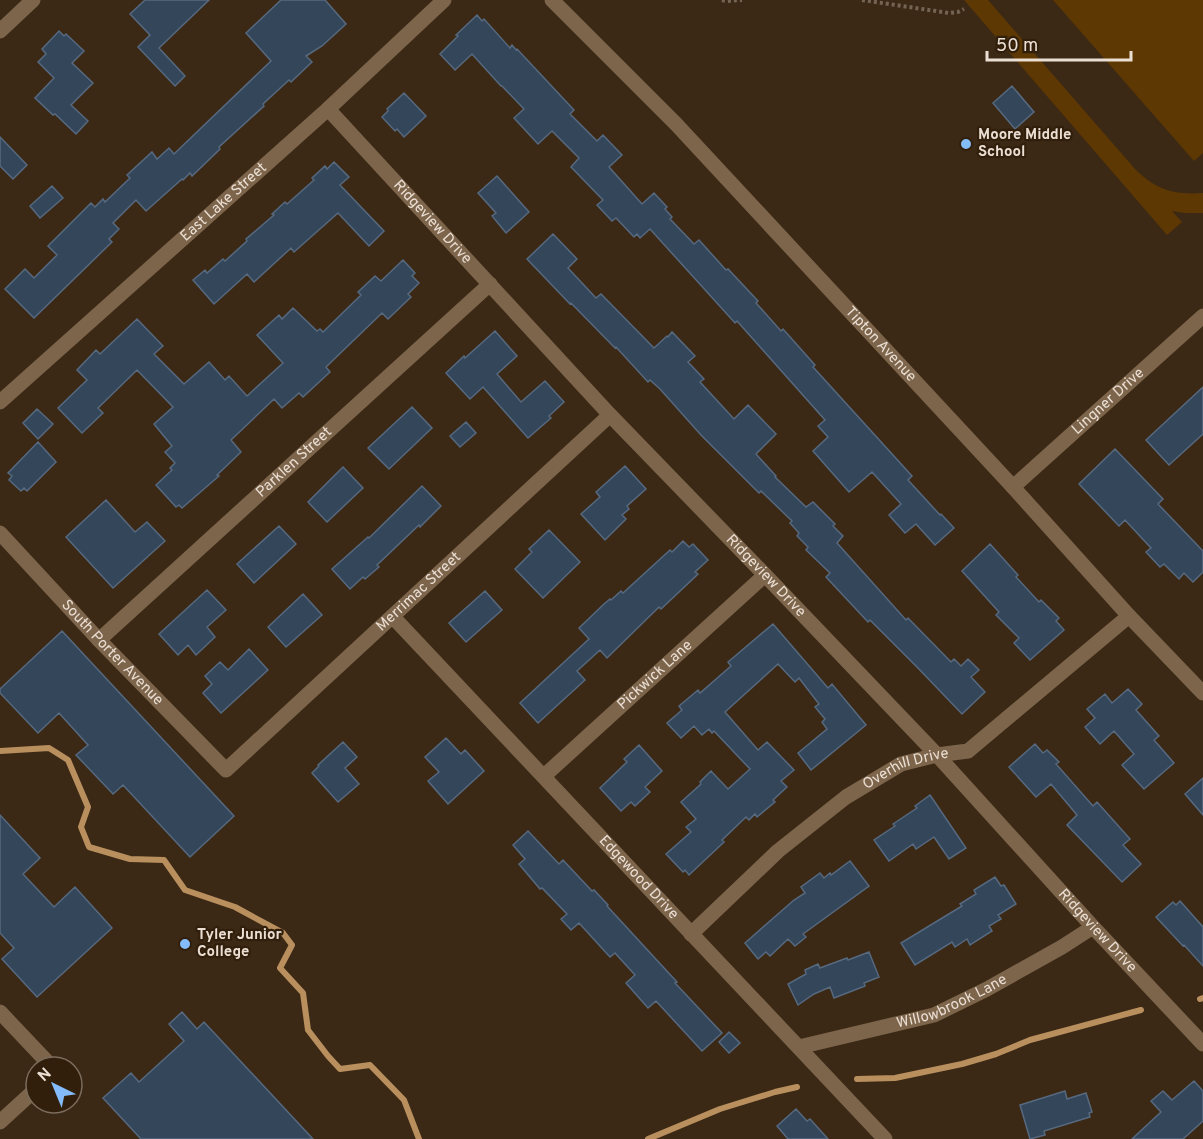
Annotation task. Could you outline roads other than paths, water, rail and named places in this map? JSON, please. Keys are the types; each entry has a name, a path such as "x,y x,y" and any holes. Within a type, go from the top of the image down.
{"street":[{"path":"0,31 33,0"},
{"name":"East Lake Street","path":"0,402 328,109 444,0"},
{"name":"Tipton Avenue","path":"552,0 676,124 1013,487 1129,616 1203,693"},
{"name":"Ridgeview Drive","path":"328,109 610,415 937,755 1203,1044"},
{"name":"Parklen Street","path":"99,640 490,284"},
{"name":"Lingner Drive","path":"1013,487 1203,316"},
{"name":"Merrimac Street","path":"226,770 610,415"},
{"name":"South Porter Avenue","path":"0,533 99,640 226,770"},
{"name":"Pickwick Lane","path":"544,776 765,575"},
{"name":"Overhill Drive","path":"691,934 778,851 846,797 901,764 937,755 968,751 1129,616"},
{"name":"Edgewood Drive","path":"393,617 885,1139"},
{"name":"Willowbrook Lane","path":"799,1047 933,1015 987,989 1093,927"},
{"path":"0,1012 41,1055"},
{"path":"0,1122 24,1100"}],"waterway":[{"path":"0,751 49,748 68,760 88,807 81,827 89,847 130,859 164,860 185,890 235,907 283,933 292,945 280,968 303,993 308,1030 340,1069 370,1065 404,1100 419,1139"},
{"path":"857,1079 895,1078 962,1064 996,1054 1030,1040 1141,1010"},
{"path":"648,1139 720,1109 797,1087"}],"place":[{"name":"Moore Middle School","path":"966,144"},
{"name":"Tyler Junior College","path":"185,944"}]}
